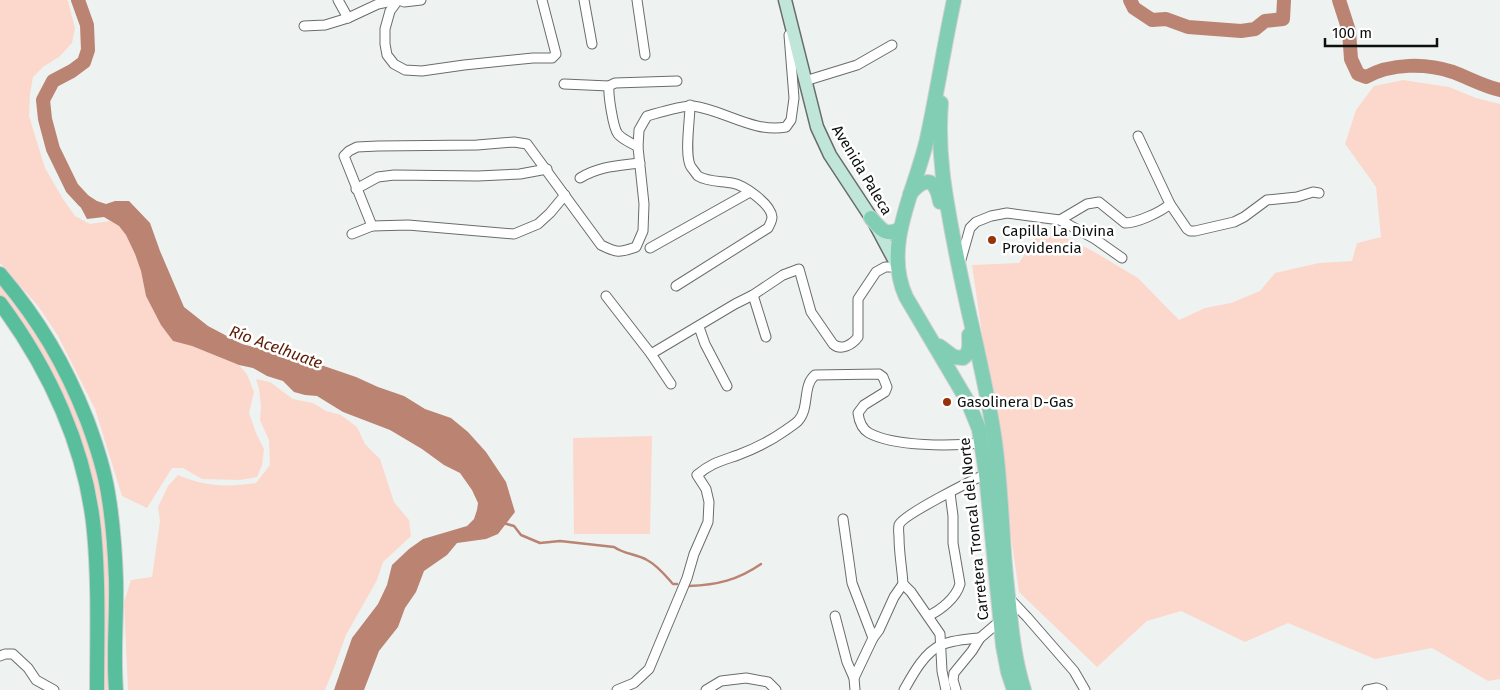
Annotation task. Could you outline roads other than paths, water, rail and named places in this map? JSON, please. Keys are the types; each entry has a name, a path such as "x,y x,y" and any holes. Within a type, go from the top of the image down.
{"highway":[{"path":"0,274 39,324 53,346 67,372 94,438 108,492 114,548 117,620 116,690"},
{"path":"0,303 34,353 55,395 77,455 89,496 94,531 97,584 97,690"}],"main road":[{"name":"Avenida Paleca","path":"784,0 817,127 830,155 871,218 898,267"},
{"name":"Carretera Troncal del Norte","path":"954,0 927,140 900,229 898,267 903,290 962,391 979,428 986,474 1000,621 1006,660 1014,690"},
{"name":"Carretera Troncal del Norte","path":"963,0 948,59 942,99 940,129 942,175 964,293 994,432 1015,656 1024,690"},
{"path":"910,194 923,182 932,184 938,190 951,254 964,293"},
{"path":"871,218 886,232 900,229"},
{"path":"931,339 954,357 961,358 966,356 969,350 968,312"}],"street":[{"path":"338,0 348,18"},
{"path":"398,0 390,12 385,29 387,55 394,64 405,70 422,71 464,64 552,58 556,54 542,0"},
{"path":"304,26 325,25 348,18 378,4 398,0 404,2 421,0"},
{"path":"584,0 592,44"},
{"path":"637,0 645,56"},
{"path":"372,226 344,156 349,151 357,147 477,145 514,142 527,144 601,245 615,252 636,246 643,232 644,204 638,130 648,116 690,105 760,127 776,129 786,127 791,120 794,98 784,0"},
{"path":"805,81 857,65 892,45"},
{"path":"564,84 609,86 616,83 677,81"},
{"path":"609,86 608,93 616,130 623,138 638,148"},
{"path":"676,286 768,228 772,215 761,200 750,192 733,183 722,183 699,176 690,165 687,155 690,105"},
{"path":"1138,136 1170,204 1186,229 1190,231 1234,222 1244,217 1266,200 1297,197 1313,192 1319,193"},
{"path":"580,178 600,169 640,163"},
{"path":"356,189 378,177 394,174 478,176 520,174 547,170"},
{"path":"650,248 750,192"},
{"path":"352,234 372,226 408,225 514,234 538,224 565,195"},
{"path":"1060,220 1087,204 1099,202 1125,223 1130,223 1170,204"},
{"path":"959,268 970,228 976,222 1006,213 1060,220 1095,239 1122,258"},
{"path":"651,354 783,276 799,269 812,312 833,344 842,348 855,341 858,337 858,300 869,281 876,272 885,267 898,267"},
{"path":"753,295 766,337"},
{"path":"606,296 651,354 671,384"},
{"path":"699,327 705,344 726,386"},
{"path":"617,690 634,683 649,669 708,522 709,502 706,489 697,475 708,466 764,443 798,421 804,411 808,386 811,378 815,375 879,374 883,377 887,387 885,392 864,405 858,413 859,420 868,432 885,439 928,445 980,443"},
{"path":"854,678 902,584 899,526 902,520 973,479 986,474"},
{"path":"928,616 951,600 960,584 953,543 950,493"},
{"path":"843,519 852,583 873,638"},
{"path":"902,584 911,592 940,634 942,671 946,690"},
{"path":"1009,598 1066,662 1085,690"},
{"path":"835,616 847,662 854,678 855,690"},
{"path":"956,690 953,680 954,673 980,638 1000,621"},
{"path":"904,690 924,658 940,645 980,638"},
{"path":"0,656 13,654 28,668 36,680 54,690"},
{"path":"706,690 721,681 746,678 768,682 776,690"},
{"path":"1367,690 1377,688 1382,690"}],"waterway":[{"name":"Río Acelhuate","path":"78,0 87,25 88,50 84,62 53,81 43,100 45,119 53,149 72,188 84,201"},
{"path":"1130,0 1134,8 1152,20 1166,19 1188,27 1241,31 1255,29 1265,21 1283,19 1284,0"},
{"path":"1339,0 1349,31 1351,59 1358,74 1366,77 1376,72 1397,67 1432,67 1453,72 1500,90"},
{"path":"503,523 514,526 521,535 540,543 560,541 614,547 651,562 673,584 677,584"},
{"path":"689,586 727,581 761,564"}],"place":[{"name":"Capilla La Divina Providencia","path":"992,240"},
{"name":"Gasolinera D-Gas","path":"947,402"}]}
